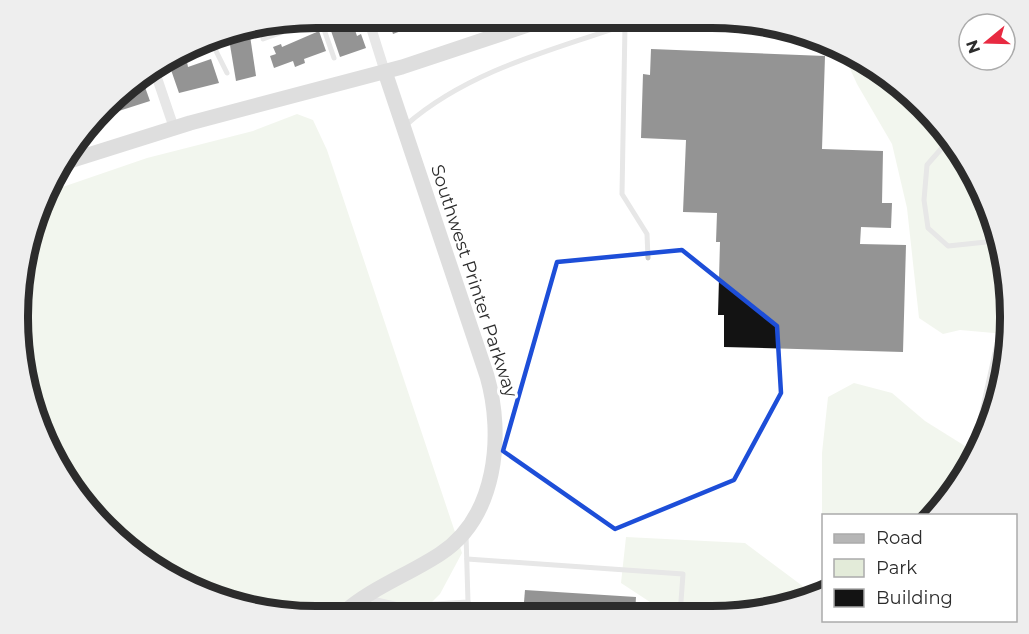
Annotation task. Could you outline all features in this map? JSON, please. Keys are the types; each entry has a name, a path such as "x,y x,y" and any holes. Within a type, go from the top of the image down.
{"street":[{"path":"371,28 385,72"},
{"path":"76,159 174,128 385,72 519,28"},
{"name":"Southwest Printer Parkway","path":"352,606 364,597 439,555 465,531 488,485 497,438 496,409 480,356 385,72"},
{"path":"157,77 174,128"}],"lane":[{"path":"324,28 334,58"},
{"path":"404,127 443,96 474,80 506,66 616,28"},
{"path":"625,28 622,194 647,234 648,258"},
{"path":"263,39 288,30"},
{"path":"214,47 227,73"},
{"path":"944,145 927,165 924,200 928,228 948,246 991,242"},
{"path":"978,429 1000,330"},
{"path":"465,531 468,606"},
{"path":"467,559 683,574 681,606"},
{"path":"364,597 403,606 468,602"}],"highlighted area":[{"path":"682,250 777,326 781,393 734,480 615,529 503,451 557,262"}],"green space":[{"path":"847,62 888,88 916,113 941,141 962,173 979,207 991,242 1000,298 1000,334 960,330 943,334 919,318 907,208 892,144"},
{"path":"297,114 313,120 327,150 462,553 440,594 428,606 317,606 279,603 242,596 189,576 141,546 113,521 77,477 50,427 34,373 28,317 31,279 38,242 58,188 147,158 253,131"},
{"path":"854,383 892,393 925,421 969,449 941,493 922,514 822,514 822,453 828,397"},
{"path":"626,537 745,543 807,589 787,596 750,603 712,606 650,606 650,602 621,583"}],"building":[{"path":"330,28 354,28 357,36 361,34 366,48 340,57"},
{"path":"391,28 409,28 393,34"},
{"path":"319,31 326,51 304,59 305,63 295,67 293,61 274,68 270,56 276,54 273,47 281,44 282,47"},
{"path":"250,36 256,76 236,81 230,42"},
{"path":"651,49 825,56 822,149 883,151 882,203 892,203 891,228 861,227 860,244 906,245 903,352 724,347 724,315 718,315 720,242 716,242 717,213 683,212 686,140 641,138 643,74 650,75"},
{"path":"211,59 219,83 179,93 171,69 187,62 188,67"},
{"path":"144,86 150,101 113,113"},
{"path":"525,590 636,597 636,606 524,606"}]}
